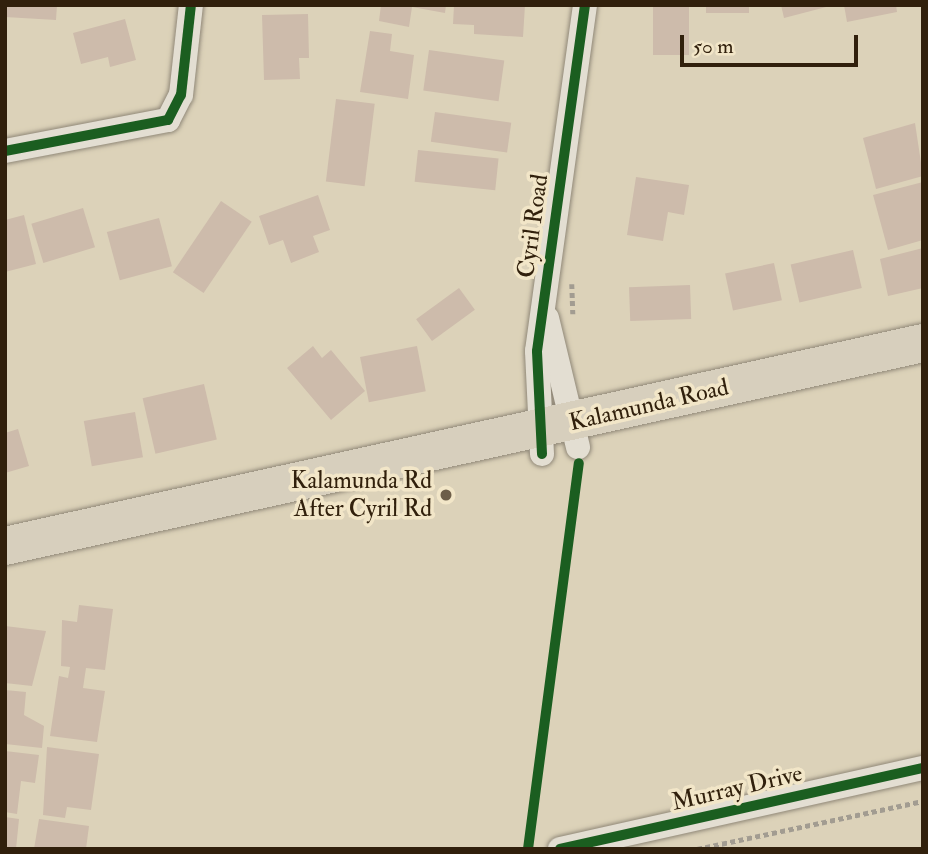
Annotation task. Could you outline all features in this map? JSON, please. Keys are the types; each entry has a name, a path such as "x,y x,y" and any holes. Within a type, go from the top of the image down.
{"main road":[{"name":"Kalamunda Road","path":"5,568 558,438 923,343"},
{"name":"Kalamunda Road","path":"5,546 923,367"}],"street":[{"path":"5,151 168,120 181,95 191,5"},
{"name":"Cyril Road","path":"558,438 537,351 584,5"},
{"name":"Murray Drive","path":"560,849 923,768"}],"path":[{"path":"697,849 923,801"}],"building":[{"path":"5,5 57,5 56,20 5,17"},
{"path":"381,5 446,5 445,13 412,7 409,27 379,21"},
{"path":"454,5 525,5 523,37 474,34 474,25 453,24"},
{"path":"653,5 689,5 689,55 653,55"},
{"path":"706,5 749,5 749,13 706,13"},
{"path":"781,5 830,5 830,6 784,18"},
{"path":"844,5 896,5 897,12 847,22"},
{"path":"308,14 309,58 299,58 300,79 264,80 262,15"},
{"path":"125,19 136,60 110,67 108,57 81,64 73,33"},
{"path":"370,31 392,34 390,51 414,55 408,99 360,92"},
{"path":"429,50 504,61 499,101 423,91"},
{"path":"336,99 375,104 365,186 326,181"},
{"path":"435,112 511,123 507,152 431,142"},
{"path":"915,123 923,176 876,189 863,138"},
{"path":"418,150 499,158 495,190 415,182"},
{"path":"636,177 689,185 684,215 668,212 663,241 627,235"},
{"path":"923,182 923,240 888,250 873,195"},
{"path":"318,195 330,230 313,236 319,252 291,263 283,240 269,245 259,216"},
{"path":"221,201 252,222 204,293 173,272"},
{"path":"83,208 95,247 43,263 31,224"},
{"path":"24,215 36,264 5,272 5,220"},
{"path":"159,218 172,266 120,280 107,232"},
{"path":"923,248 923,288 888,296 880,259"},
{"path":"853,250 862,288 799,302 791,264"},
{"path":"774,263 782,300 733,311 725,273"},
{"path":"690,285 691,319 630,321 629,287"},
{"path":"459,288 475,310 432,341 416,319"},
{"path":"313,346 322,358 331,350 365,391 331,420 287,368"},
{"path":"417,346 426,391 369,402 360,357"},
{"path":"204,384 217,440 155,454 143,398"},
{"path":"135,412 143,457 92,466 84,421"},
{"path":"18,429 29,466 5,473 5,433"},
{"path":"79,605 113,609 105,670 86,668 83,688 105,691 97,742 50,736 59,676 68,678 70,667 61,666 62,620 77,622"},
{"path":"5,626 46,631 32,686 5,683"},
{"path":"5,690 26,692 24,715 44,726 42,748 5,744"},
{"path":"47,747 99,754 91,810 67,807 65,818 43,815"},
{"path":"5,751 39,755 35,783 21,781 17,814 5,812"},
{"path":"5,817 19,819 16,849 5,849"},
{"path":"39,819 89,826 86,849 34,849"}],"cycle path":[{"path":"5,151 168,120 181,95 191,5"},
{"path":"542,454 537,351 585,5"},
{"path":"528,849 579,463"},
{"path":"560,849 923,768"}],"place":[{"name":"Kalamunda Rd After Cyril Rd","path":"446,495"}]}
